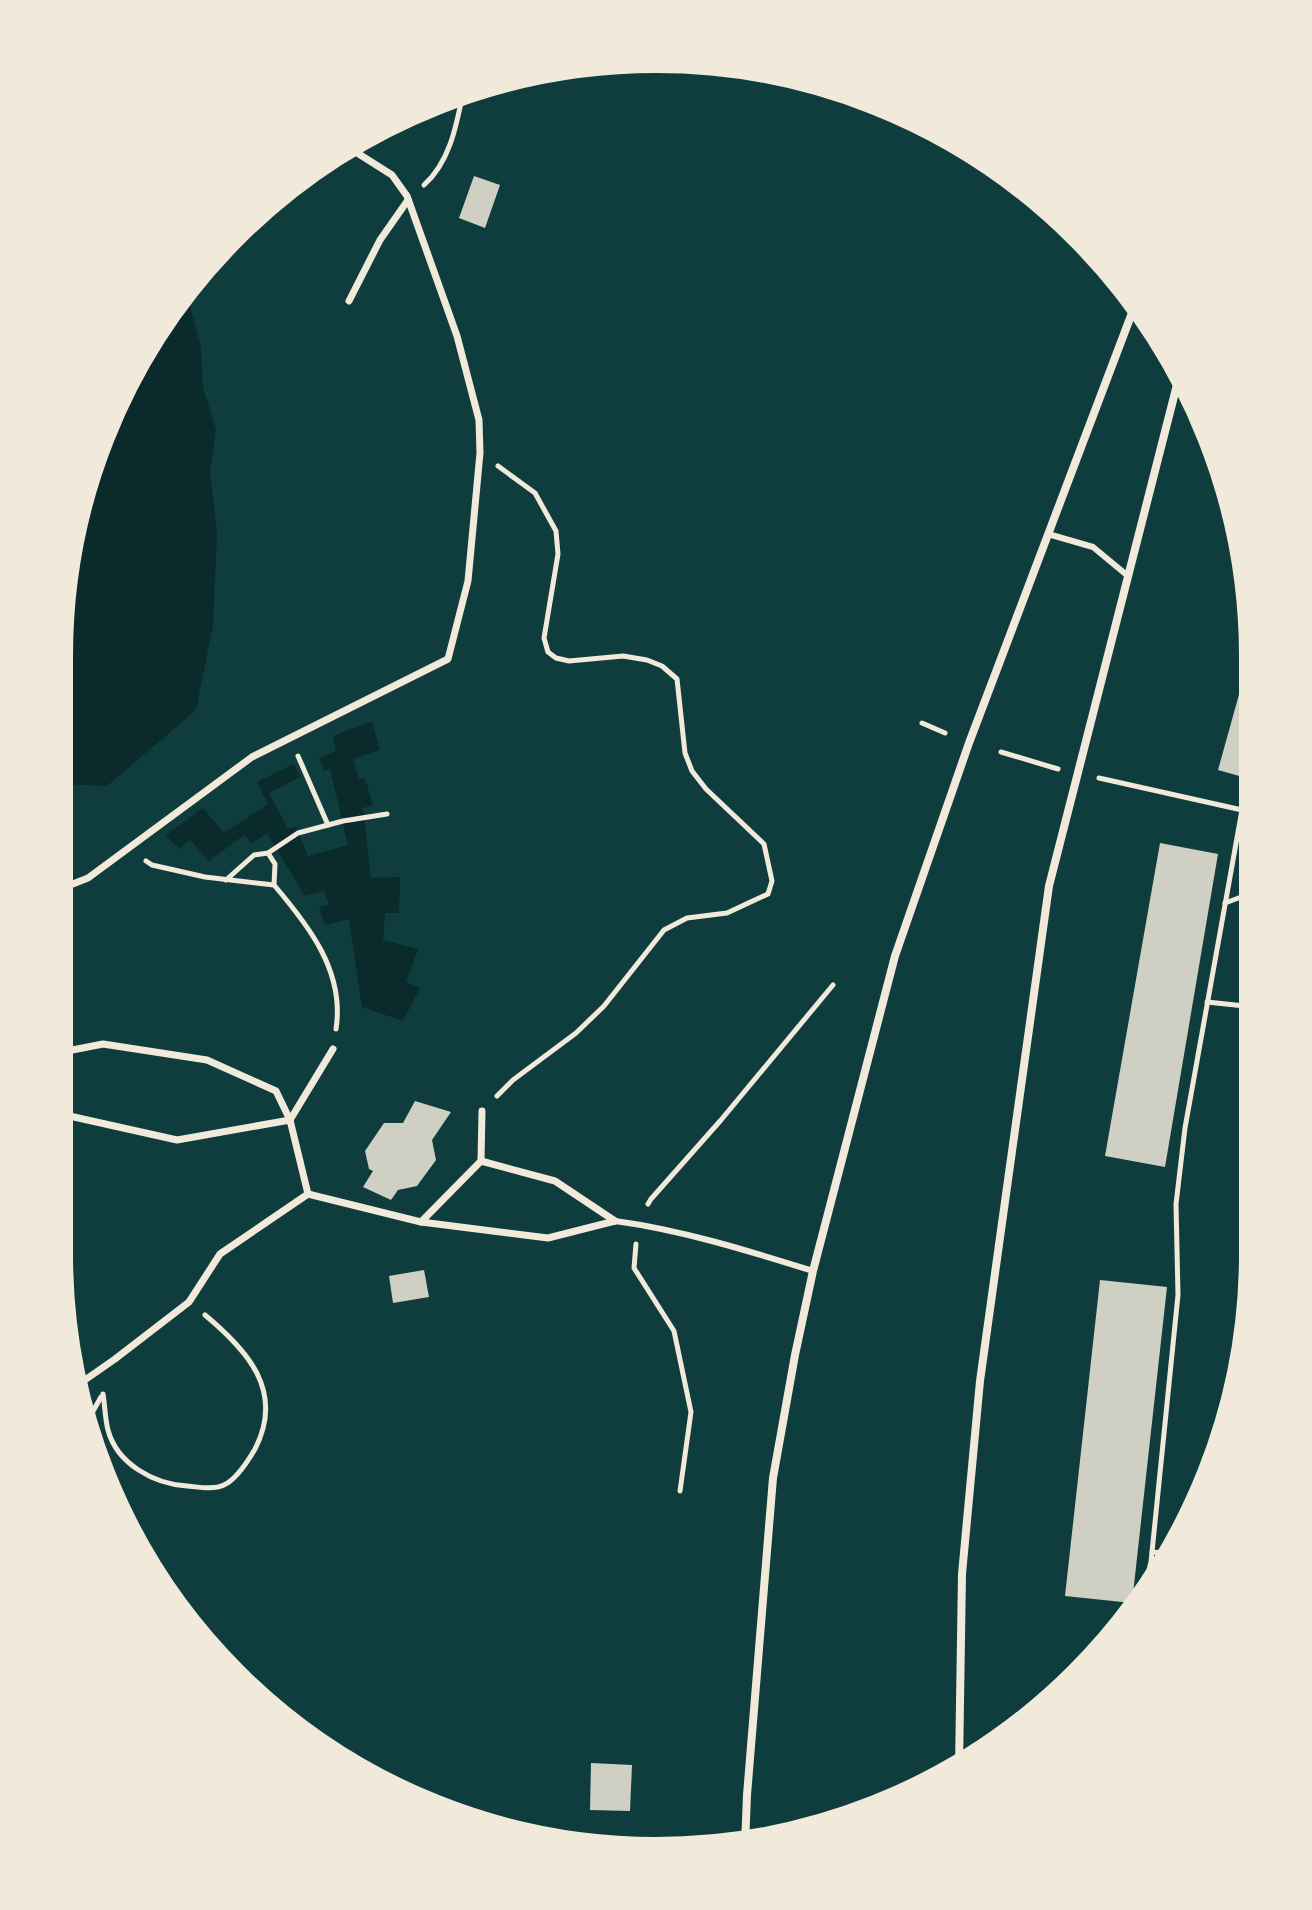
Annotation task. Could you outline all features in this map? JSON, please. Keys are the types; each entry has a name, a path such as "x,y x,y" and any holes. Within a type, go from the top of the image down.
{"street":[{"path":"68,886 88,878 252,757 448,659 468,581 480,453 479,420 457,336 407,196 392,175 355,151"},
{"path":"349,301 380,240 408,200"},
{"path":"745,1835 773,1478 813,1271 895,956 969,743 1132,312"},
{"path":"959,1757 962,1574 980,1381 1049,886 1177,385"},
{"path":"68,1051 103,1044 207,1060 276,1091 290,1120 308,1194"},
{"path":"68,1116 177,1140 290,1120 333,1049"},
{"path":"421,1222 481,1161 482,1111"},
{"path":"481,1161 555,1181 615,1221"},
{"path":"82,1382 189,1302 220,1254 308,1194 421,1222 548,1238 615,1221"}],"lane":[{"path":"1048,534 1093,547 1128,576"},
{"path":"615,1221 717,1242 813,1271"}],"path":[{"path":"408,200 433,177 453,138 461,101"},
{"path":"480,453 535,493 556,531 558,554 544,638 548,652 569,661 623,656 647,660 662,666 677,679 685,753 692,771 706,789 764,844 772,881 768,894 727,913 687,918 664,930 604,1006 576,1033 513,1080 482,1111"},
{"path":"922,723 945,733"},
{"path":"1001,752 1058,769"},
{"path":"301,762 328,825"},
{"path":"1098,778 1242,810 1185,1128 1176,1204 1178,1295 1152,1552 1146,1579"},
{"path":"226,880 254,855 268,853 298,833 387,814"},
{"path":"268,853 275,864 274,885 311,931 330,967 338,1013 336,1027"},
{"path":"152,865 205,877 274,885"},
{"path":"1225,903 1244,896"},
{"path":"1207,1002 1244,1006"},
{"path":"103,1394 109,1432 122,1457 144,1474 174,1486 223,1486 245,1467 260,1439 266,1413 264,1385 250,1359 231,1336 189,1302"},
{"path":"1152,1552 1162,1553"}],"water":[{"path":"188,300 201,347 203,388 216,429 210,472 217,533 213,625 196,710 107,786 68,784 69,618 79,541 99,467 113,431 147,362"},
{"path":"372,721 380,750 353,759 359,779 365,778 373,805 363,808 371,878 400,877 399,913 385,913 383,940 418,949 406,982 420,988 403,1021 362,1007 349,919 325,925 319,907 329,905 324,891 305,896 267,833 252,844 244,835 209,861 190,840 179,849 166,835 203,808 224,833 268,804 257,782 294,764 300,777 269,793 288,829 296,827 308,856 348,845 330,769 324,771 319,758 336,751 333,736"}],"building":[{"path":"474,176 500,185 485,228 459,218"},
{"path":"1244,676 1244,777 1218,770"},
{"path":"1160,843 1218,854 1165,1167 1105,1156"},
{"path":"415,1101 451,1112 432,1140 436,1160 417,1186 398,1190 391,1200 363,1187 373,1171 369,1169 365,1151 384,1123 403,1123"},
{"path":"424,1270 429,1297 393,1303 389,1276"},
{"path":"1100,1280 1167,1287 1133,1598 1129,1603 1065,1596"},
{"path":"591,1763 632,1765 630,1811 590,1810"}]}
